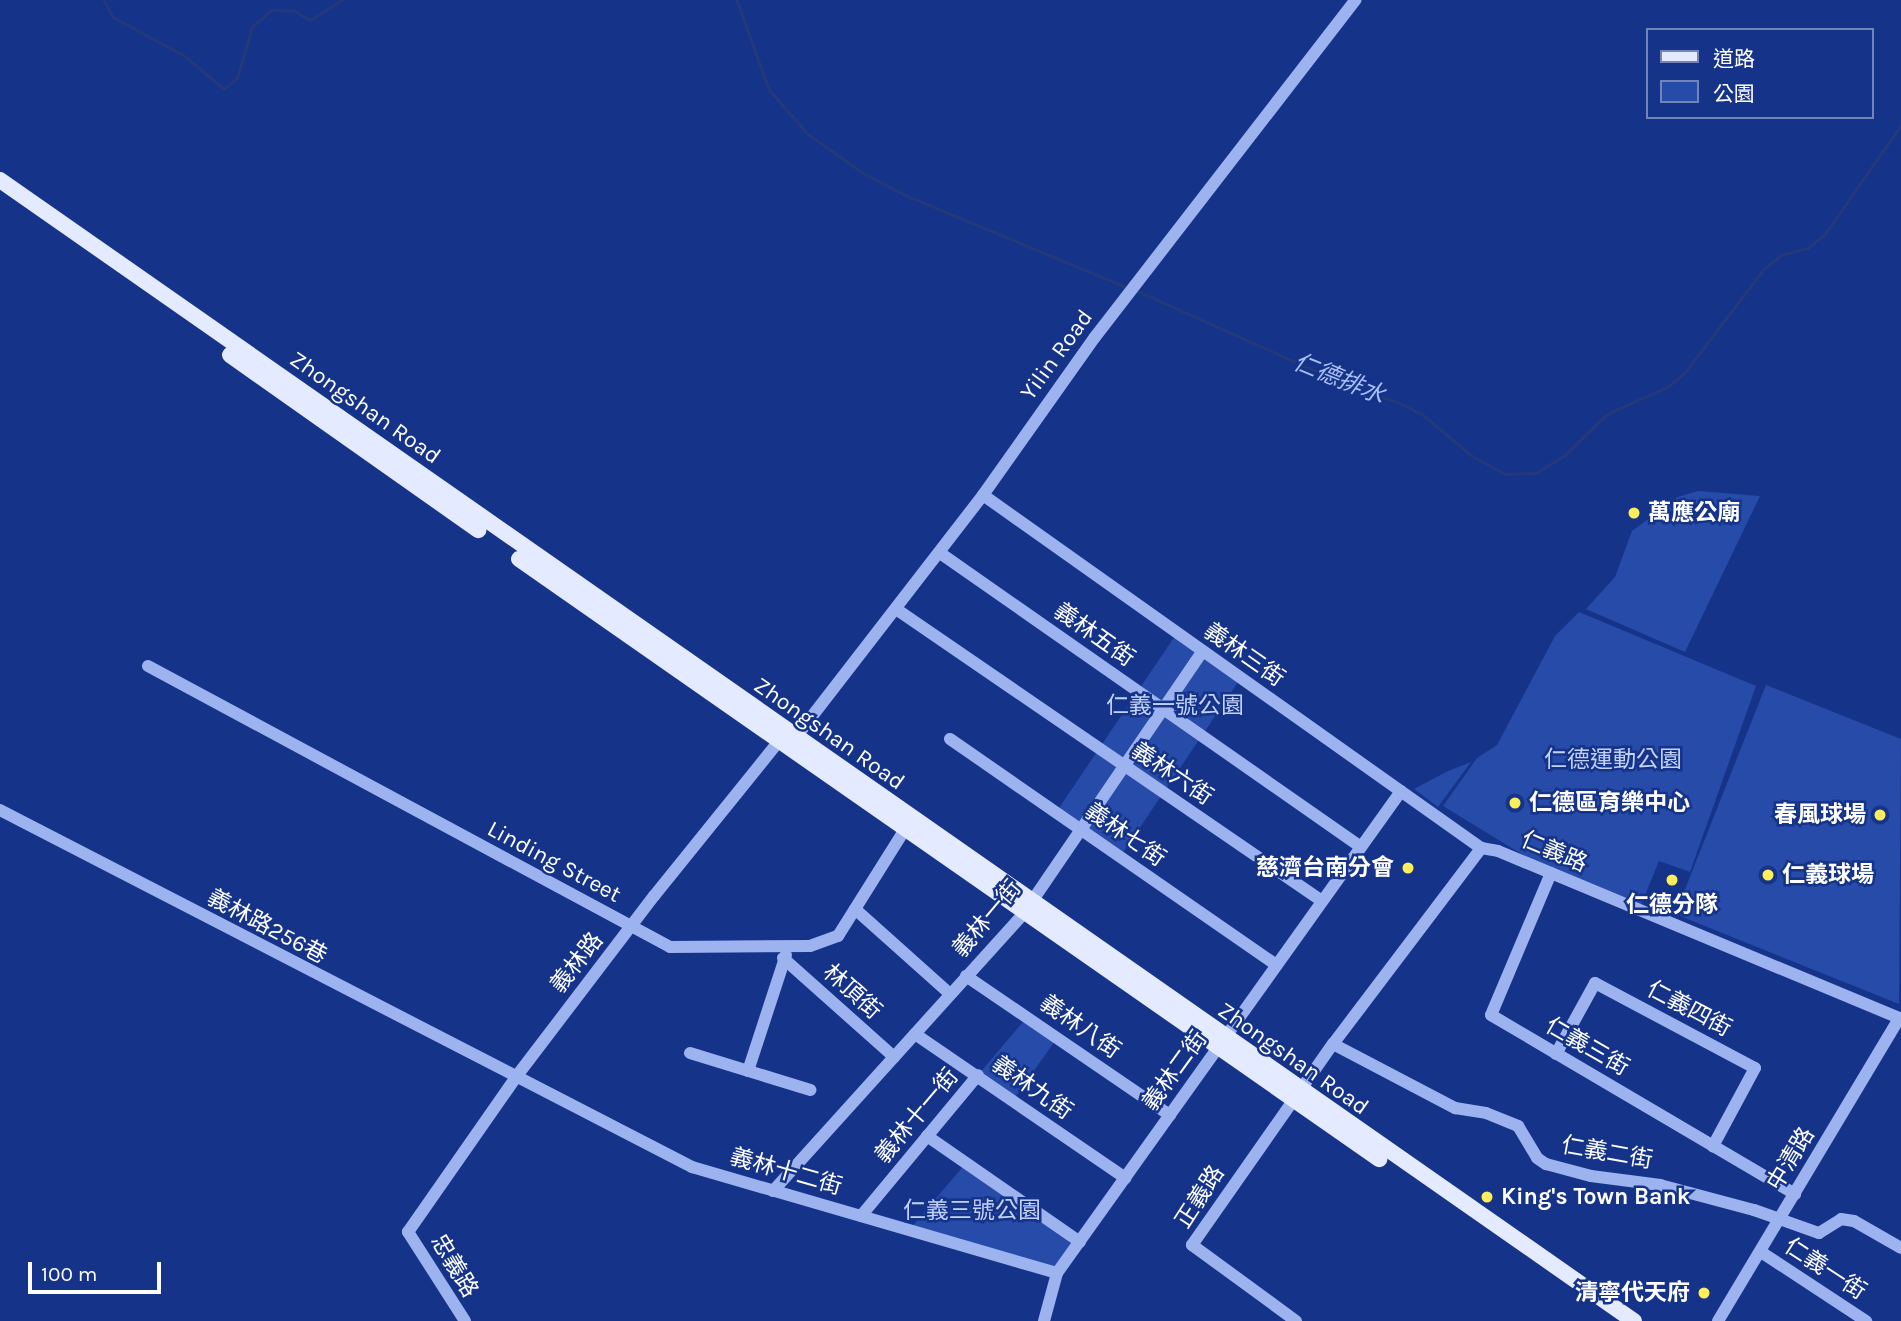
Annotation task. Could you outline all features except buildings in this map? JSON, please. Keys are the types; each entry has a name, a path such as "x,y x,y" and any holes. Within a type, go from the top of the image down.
{"main road":[{"name":"Zhongshan Road","path":"0,180 908,825 1616,1321"},
{"name":"Zhongshan Road","path":"0,191 788,738"},
{"name":"Zhongshan Road","path":"1296,1096 1634,1321"}],"street":[{"name":"Yilin Road","path":"788,738 940,553 1095,337 1355,0"},
{"name":"義林三街","path":"983,495 1481,848"},
{"name":"義林五街","path":"940,553 1361,847"},
{"name":"義林六街","path":"896,609 1322,901"},
{"name":"義林一街","path":"773,1191 1028,908 1203,651"},
{"name":"Linding Street","path":"148,666 670,947 810,947 838,936 908,825"},
{"name":"義林路","path":"408,1232 516,1077 631,928 788,738"},
{"name":"義林七街","path":"950,739 1276,965"},
{"name":"義林二街","path":"1044,1321 1058,1273 1401,791"},
{"name":"義林路256巷","path":"0,810 516,1077"},
{"name":"仁義路","path":"1481,848 1551,873 1900,1018"},
{"path":"1296,1096 1481,848"},
{"name":"仁義三街","path":"1551,873 1491,1015 1795,1194"},
{"path":"855,909 950,994"},
{"path":"748,1071 783,958 794,947"},
{"name":"林頂街","path":"783,958 894,1057"},
{"name":"義林八街","path":"966,976 1170,1115"},
{"name":"仁義四街","path":"1556,1054 1595,983 1755,1068 1713,1146"},
{"name":"中清路","path":"1718,1321 1900,1018"},
{"name":"義林九街","path":"915,1034 1125,1178"},
{"name":"仁義二街","path":"1334,1044 1455,1108 1486,1113 1518,1126 1537,1158 1546,1164 1591,1176 1660,1185 1780,1221"},
{"path":"690,1053 810,1090"},
{"name":"義林十一街","path":"861,1216 978,1075"},
{"name":"義林十二街","path":"516,1077 692,1167 1058,1273"},
{"name":"正義路","path":"1296,1096 1192,1245 1296,1321"},
{"path":"928,1136 1080,1242"},
{"path":"1780,1221 1819,1233 1841,1219 1854,1221 1901,1248"},
{"name":"忠義路","path":"408,1232 465,1321"},
{"name":"仁義一街","path":"1761,1252 1866,1321"}],"green space":[{"path":"1698,491 1760,496 1685,652 1586,609 1615,577 1632,531 1678,497"},
{"name":"仁德運動公園","path":"1579,612 1756,686 1690,872 1659,861 1641,905 1536,863 1443,806 1477,758 1497,745 1555,636"},
{"name":"仁義一號公園","path":"1175,636 1240,680 1123,852 1059,808"},
{"path":"1766,685 1901,739 1899,1004 1680,916 1678,907"},
{"path":"1471,762 1438,807 1414,789 1448,771"},
{"path":"1028,1016 1058,1037 1013,1100 978,1075"},
{"name":"仁義三號公園","path":"966,1163 1080,1242 1057,1273 909,1230"}],"waterway":[{"name":"仁德排水","path":"104,0 113,17 185,56 224,89 237,78 252,27 271,10 295,11 310,20 342,0"},
{"name":"仁德排水","path":"737,0 769,89 807,133 863,173 910,197 1129,288"},
{"name":"仁德排水","path":"1135,290 1359,390 1400,403 1422,414 1471,455 1505,474 1536,473 1565,455 1607,414 1669,386 1686,371 1763,270 1781,255 1808,248 1825,234 1901,125"}],"place":[{"name":"萬應公廟","path":"1634,513"},
{"name":"仁德區育樂中心","path":"1515,803"},
{"name":"春風球場","path":"1880,815"},
{"name":"慈濟台南分會","path":"1408,868"},
{"name":"仁義球場","path":"1768,875"},
{"name":"仁德分隊","path":"1672,880"},
{"name":"King's Town Bank","path":"1487,1197"},
{"name":"清寧代天府","path":"1704,1293"}]}
